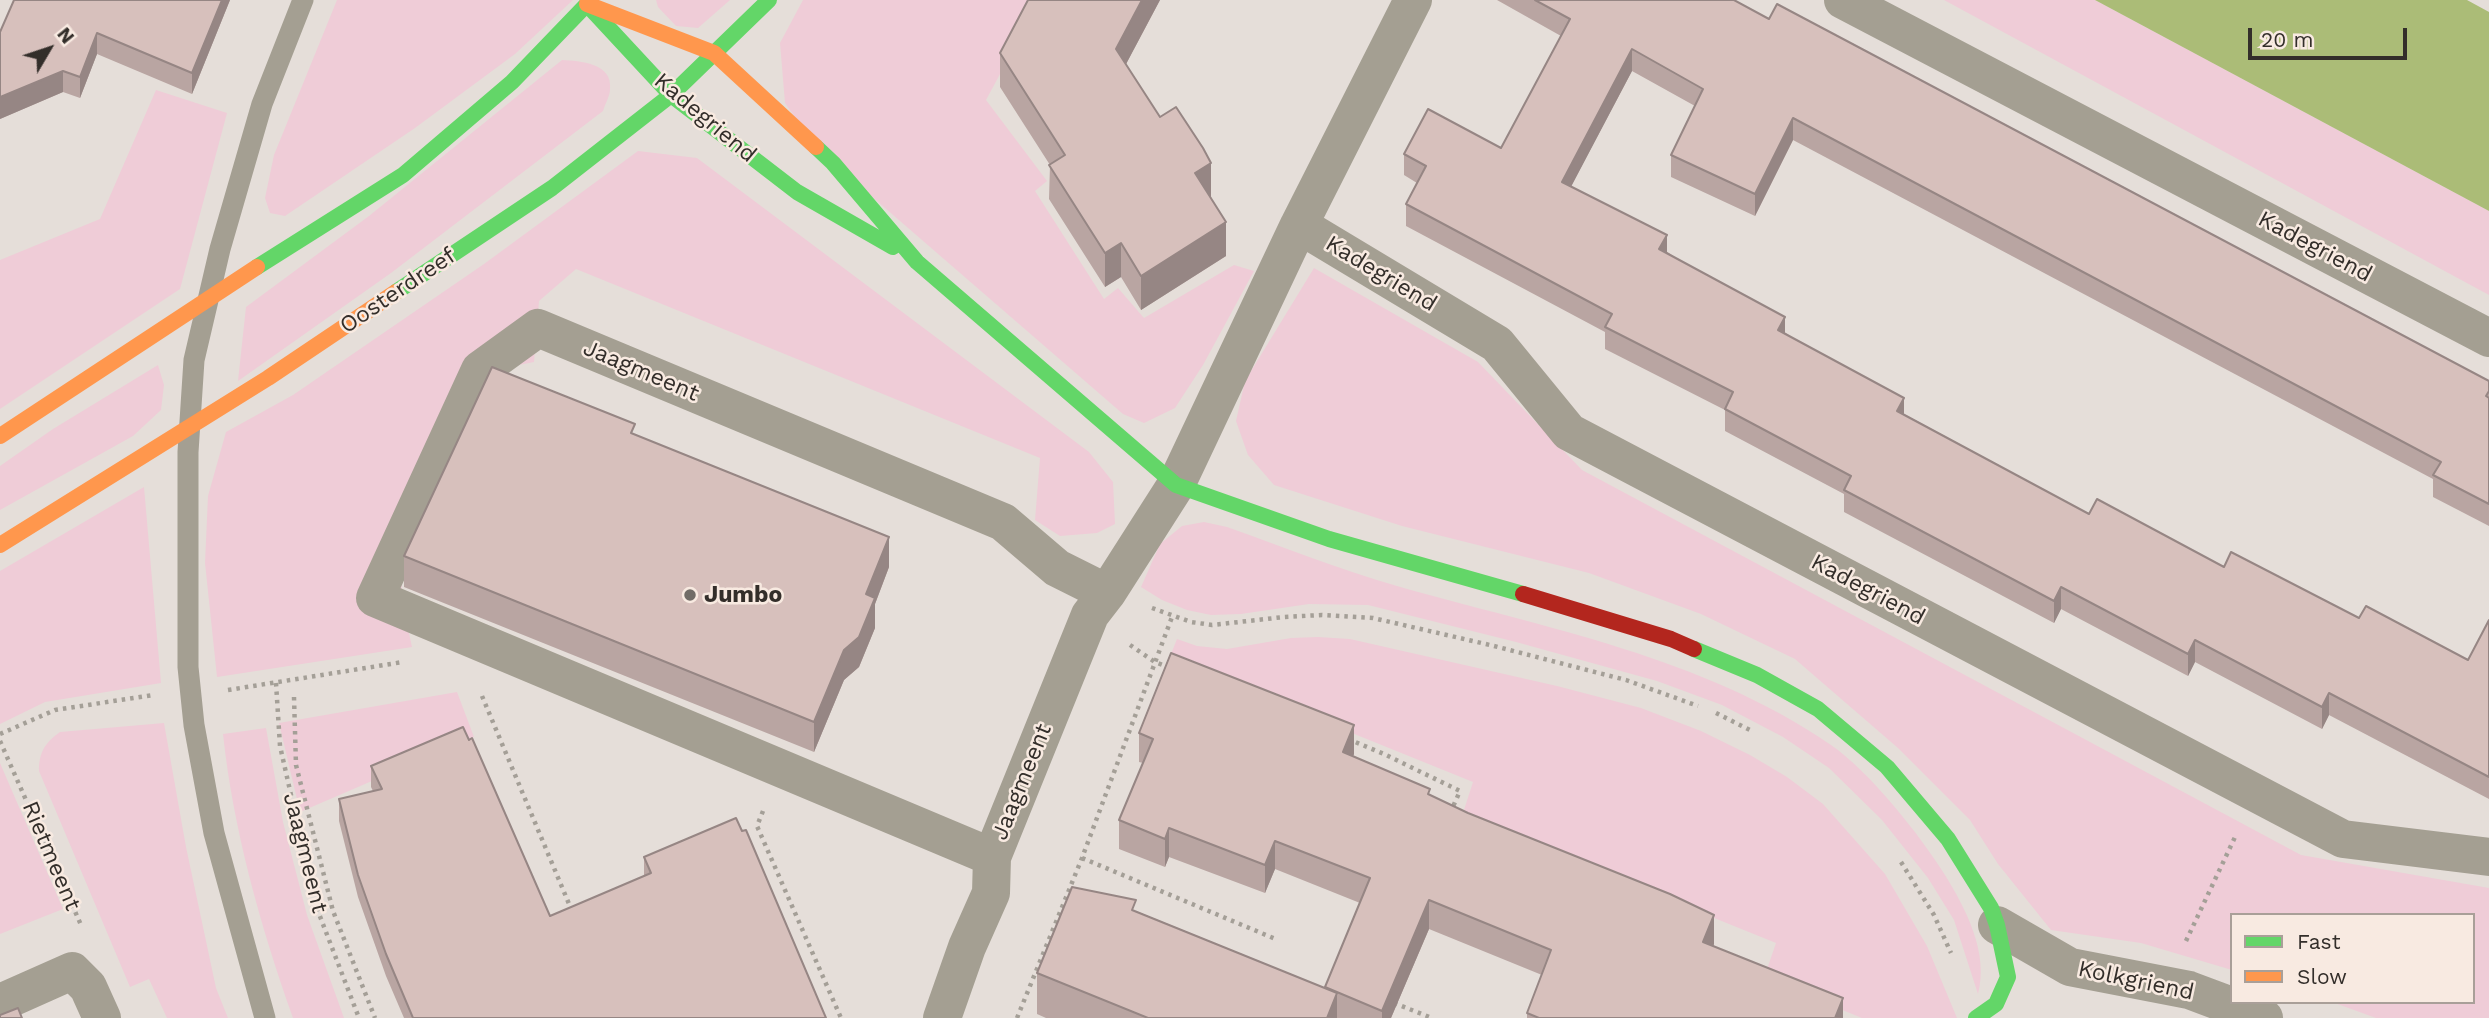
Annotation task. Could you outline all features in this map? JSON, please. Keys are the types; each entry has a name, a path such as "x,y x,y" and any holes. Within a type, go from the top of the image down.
{"street":[{"name":"Oosterdreef","path":"0,545 116,471 189,429 552,188 671,95 769,0"},
{"name":"Kadegriend","path":"1176,485 1299,225 1413,0"},
{"name":"Kadegriend","path":"1843,0 2489,338"},
{"path":"0,436 291,245 403,175 512,82 589,2"},
{"name":"Kadegriend","path":"589,2 714,53 834,163 918,262 1176,485 1329,539 1559,604 1671,639 1757,675 1818,709 1887,767 1948,839 1992,908 1997,925"},
{"name":"Kadegriend","path":"589,2 671,95 797,192 918,262"},
{"name":"Kadegriend","path":"1299,225 1497,344 1569,432 2343,839 2489,857"},
{"name":"Jaagmeent","path":"992,857 374,598 480,370 538,328 1003,522 1057,568 1110,589"},
{"name":"Jaagmeent","path":"942,1018 967,947 991,893 992,857 1090,615 1110,589 1176,485"},
{"path":"1978,1016 1996,1004 2008,977 1997,925"},
{"name":"Kolkgriend","path":"1997,925 2070,967 2189,990 2264,1018"},
{"path":"0,1003 72,971 88,987 102,1018"}],"lane":[{"path":"265,1018 214,833 194,725 188,667 189,429 194,360 220,249 262,104 303,0"}],"path":[{"path":"1110,589 1172,617 1212,625 1321,615 1373,618 1626,680 1706,708 1754,732"},
{"path":"1017,1018 1082,858 1172,617"},
{"path":"0,734 55,710 145,696 276,683 422,659 452,632"},
{"path":"1155,662 1181,672"},
{"name":"Jaagmeent","path":"276,683 280,746 316,906 359,1018"},
{"path":"480,690 575,917"},
{"path":"294,697 296,765 334,911 375,1018"},
{"path":"1346,738 1460,790 1448,817"},
{"name":"Rietmeent","path":"0,741 87,939 72,971"},
{"path":"782,768 757,826 841,1018"},
{"path":"2165,985 2256,793"},
{"path":"1895,855 1934,915 1978,1016"},
{"path":"1082,858 1278,940"},
{"path":"1383,998 1432,1018"}],"shaded area":[{"path":"337,0 573,0 515,54 415,128 285,216 270,213 265,198 274,155"},
{"path":"656,0 730,0 698,28 676,26 658,7"},
{"path":"803,0 1040,0 986,100 1047,181 1035,191 1104,299 1118,288 1144,318 1234,265 1254,271 1203,365 1175,408 1144,423 1123,414 818,150 785,103 780,43"},
{"path":"1944,0 2095,0 2489,211 2489,295"},
{"path":"2095,0 2467,0 2489,12 2489,211"},
{"path":"562,60 594,65 606,74 610,80 610,92 603,111 391,273 238,381 246,307 369,216"},
{"path":"156,90 227,113 180,289 0,409 0,260 100,219"},
{"path":"638,151 697,158 1089,452 1113,482 1115,524 1097,533 1060,536 1035,520 1040,458 576,269 539,301 534,362 504,368 399,546 403,606 412,647 217,677 205,563 208,496 226,432 293,395 484,264"},
{"path":"1314,268 1478,362 1582,470 2301,855 2489,888 2489,1018 2376,1018 2338,1004 2475,1004 2475,913 2230,913 2230,969 2141,943 2051,930 1998,864 1970,820 1898,748 1795,659 1701,614 1589,573 1402,526 1274,485 1248,455 1236,421 1245,381"},
{"path":"158,365 164,385 161,410 133,436 0,510 0,466 53,429"},
{"path":"144,487 161,683 45,702 0,724 0,571"},
{"path":"1204,522 1227,527 1397,586 1621,648 1676,667 1781,714 1846,756 1893,805 1934,859 1961,902 1974,932 1980,963 1978,994 1954,920 1928,878 1882,820 1829,768 1783,737 1722,705 1657,681 1368,605 1309,604 1241,614 1211,615 1187,610 1162,600 1141,587 1160,544 1182,526"},
{"path":"1291,638 1350,639 1641,708 1701,731 1787,777 1823,804 1885,874 1927,946 1957,1018 1862,1018 1764,978 1776,943 1462,816 1473,782 1169,659 1177,639 1197,646 1227,649"},
{"path":"457,692 474,737 300,812 279,723"},
{"path":"164,723 186,847 216,988 228,1018 167,1018 149,979 130,987 39,771 44,748 60,732"},
{"path":"266,728 283,822 307,915 344,1018 293,1018 250,878 234,806 223,734"},
{"path":"0,763 63,909 0,934"}],"building":[{"path":"14,0 222,0 192,73 97,33 80,77 63,71 0,97 0,32"},
{"path":"1028,0 1142,0 1116,49 1160,117 1176,107 1211,163 1195,173 1226,222 1141,276 1121,243 1105,253 1049,165 1065,155 1000,53"},
{"path":"1535,0 1734,0 1769,19 1777,4 2489,381 2486,396 2489,398 2489,504 2433,475 2441,462 1793,118 1755,194 1671,155 1703,89 1632,49 1562,182 1667,235 1659,249 1785,317 1778,330 1904,398 1897,411 2089,514 2097,499 2224,567 2231,552 2359,618 2366,606 2468,660 2489,620 2489,777 2329,693 2322,707 2195,640 2188,654 2061,587 2054,601 1844,490 1851,476 1725,409 1733,392 1605,327 1612,314 1406,204 1426,166 1404,154 1428,109 1501,148 1570,19"},
{"path":"492,367 635,424 631,433 889,537 866,594 875,598 859,637 844,650 814,722 404,556"},
{"path":"1171,653 1354,725 1343,752 1430,789 1428,794 1468,813 1670,894 1714,915 1703,942 1843,998 1835,1018 1539,1018 1527,1013 1551,950 1429,900 1382,1011 1325,987 1370,878 1275,841 1265,865 1169,828 1165,839 1119,820 1153,739 1139,733"},
{"path":"463,727 469,740 472,738 550,916 651,873 644,857 736,818 742,831 746,830 826,1018 413,1018 386,954 358,875 339,799 382,789 371,766"},
{"path":"1072,887 1136,900 1132,910 1337,993 1327,1018 1148,1018 1037,973"},
{"path":"18,1008 22,1018 0,1018 0,1015"}],"traffic: fast":[{"path":"257,267 403,175 512,82 591,0"},
{"path":"396,292 552,188 671,95 769,0"},
{"path":"593,11 671,95 797,192 893,247"},
{"path":"816,147 833,163 917,262 1176,485 1329,539 1523,594"},
{"path":"1694,649 1757,675 1818,709 1887,767 1948,839 1991,908 2008,977 1996,1004 1976,1018"}],"traffic: slow":[{"path":"587,4 714,53 816,147"},
{"path":"0,436 257,267"},
{"path":"0,545 268,378 396,292"}],"traffic: jam":[{"path":"1523,594 1671,639 1694,649"}],"place":[{"name":"Jumbo","path":"690,595"}]}
